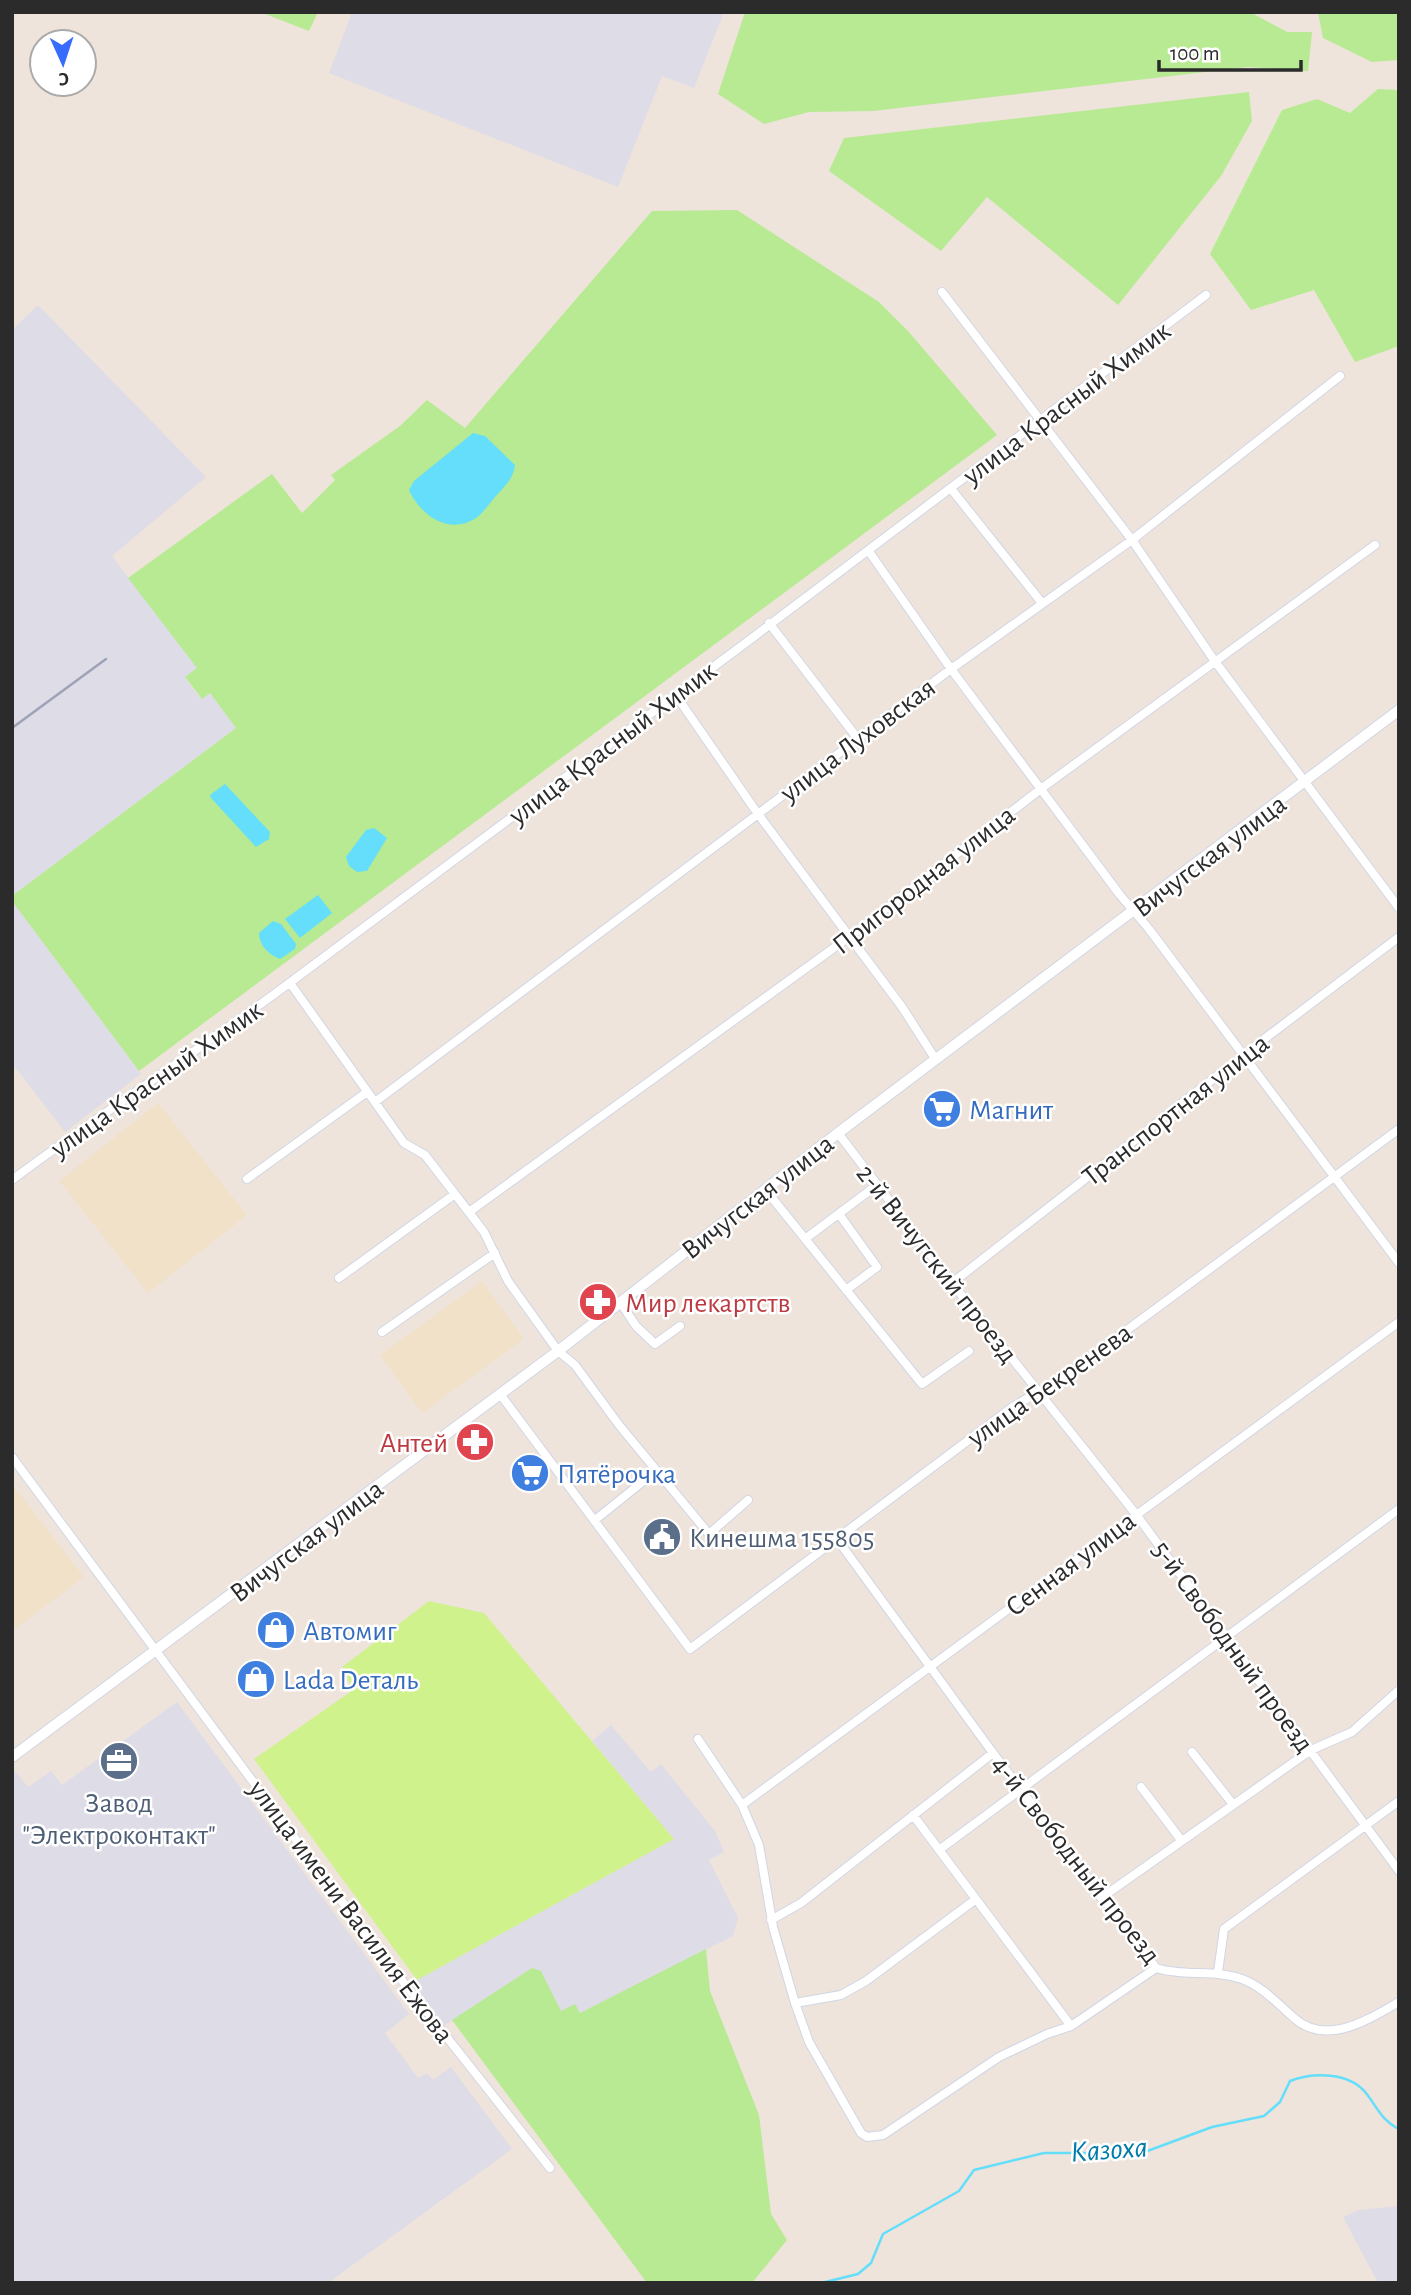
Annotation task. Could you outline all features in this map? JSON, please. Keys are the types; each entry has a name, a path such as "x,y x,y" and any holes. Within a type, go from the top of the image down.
{"main road":[{"name":"Вичугская улица","path":"13,1753 157,1650 500,1394 838,1133 1307,782 1399,710"}],"street":[{"path":"942,292 1132,540 1214,660 1399,908"},
{"name":"улица Красный Химик","path":"12,1180 290,983 769,623 870,553 1206,295"},
{"name":"улица Луховская","path":"375,1101 951,669 1132,540 1339,376"},
{"path":"952,490 1042,603"},
{"name":"Пригородная улица","path":"469,1212 849,937 1042,788 1375,545"},
{"path":"870,553 951,669 1399,1263"},
{"path":"769,623 858,739"},
{"path":"675,694 758,814 902,1007 936,1060"},
{"name":"Транспортная улица","path":"952,1283 1227,1068 1247,1059 1255,1046 1399,937"},
{"path":"290,983 404,1143 425,1155 484,1232 508,1281 558,1350 575,1365 656,1471 709,1534 748,1500"},
{"path":"247,1179 368,1092"},
{"name":"улица Бекренева","path":"594,1520 691,1649 1014,1406 1058,1381 1399,1129"},
{"name":"2-й Вичугский проезд","path":"838,1133 1038,1392"},
{"path":"805,1239 877,1185"},
{"path":"765,1189 922,1384 969,1351"},
{"path":"339,1278 455,1194"},
{"path":"839,1214 877,1267 846,1290"},
{"path":"382,1332 495,1253"},
{"path":"620,1302 654,1344 680,1326"},
{"name":"Сенная улица","path":"742,1805 931,1668 1135,1513 1399,1322"},
{"name":"5-й Свободный проезд","path":"1038,1392 1135,1513 1227,1635 1399,1871"},
{"path":"500,1394 594,1520 656,1471"},
{"path":"12,1457 157,1650"},
{"path":"939,1850 1399,1509"},
{"name":"4-й Свободный проезд","path":"837,1539 993,1753 1156,1968 1181,1972 1218,1972 1262,1989 1297,2021 1328,2031 1362,2023 1399,2001"},
{"name":"улица имени Василия Ежова","path":"157,1650 375,1946 550,2168"},
{"path":"1101,1898 1232,1803 1311,1750 1352,1732 1399,1690"},
{"path":"698,1739 742,1805 762,1855 771,1920 809,2042 861,2133 867,2137 883,2135 999,2057 1047,2034 1071,2026 1156,1968"},
{"path":"1192,1752 1232,1803"},
{"path":"771,1920 801,1903 993,1753"},
{"path":"1141,1787 1181,1840"},
{"path":"1218,1972 1224,1929 1399,1801"},
{"path":"913,1815 1071,2026"},
{"path":"795,2003 841,1995 866,1981 976,1899"}],"shaded area":[{"path":"352,12 724,12 694,88 662,76 618,187 329,73"},
{"path":"38,305 206,477 112,556 198,669 185,678 201,699 210,693 236,728 12,896 12,330"},
{"path":"12,901 141,1074 65,1132 12,1063"},
{"path":"158,1103 247,1215 148,1293 59,1181"},
{"path":"482,1281 524,1339 422,1413 380,1355"},
{"path":"12,1484 84,1577 12,1631"},
{"name":"Завод \"Электроконтакт\"","path":"177,1702 409,2014 385,2033 418,2078 427,2073 433,2080 451,2067 512,2149 328,2283 12,2283 12,1775 16,1772 28,1787 51,1771 62,1785"},
{"path":"611,1725 651,1772 661,1764 715,1831 724,1852 709,1860 738,1918 733,1936 580,2013 561,2012 541,1971 532,1968 445,2025 412,1982 674,1839 592,1741"},
{"path":"1399,2206 1399,2283 1378,2283 1343,2217 1359,2210"}],"green space":[{"path":"260,12 318,12 309,31"},
{"path":"745,12 1250,12 1287,32 1312,32 1308,71 1248,67 873,111 809,112 764,124 718,94"},
{"path":"1318,12 1399,12 1399,60 1372,62 1323,38"},
{"path":"1378,89 1399,90 1399,346 1355,362 1314,290 1251,310 1210,254 1282,110 1317,99 1350,113"},
{"path":"1249,92 1252,121 1221,176 1118,305 987,197 941,251 829,171 844,138"},
{"path":"737,210 879,302 908,331 997,435 139,1071 12,901 12,896 236,728 210,693 202,699 185,677 197,668 128,578 272,474 302,513 335,480 331,475 400,426 427,400 465,428 652,211"},
{"path":"429,1601 484,1613 674,1839 417,1980 254,1759 353,1690 342,1667"},
{"path":"706,1949 710,1991 759,2115 771,2214 787,2240 752,2283 647,2283 452,2020 532,1968 541,1971 561,2011 575,2004 580,2013"}],"water":[{"path":"473,433 485,436 515,465 514,470 508,483 476,518 456,525 446,524 428,515 409,490 414,481"},
{"path":"225,784 270,832 269,839 256,847 211,798 210,795"},
{"path":"374,828 387,838 367,871 357,872 349,866 346,857 366,830"},
{"path":"318,895 332,913 300,938 285,919"},
{"path":"273,921 281,924 296,944 295,949 280,959 265,949 259,937 259,933"}],"waterway":[{"name":"Казоха","path":"821,2283 858,2274 871,2263 883,2234 959,2191 974,2170 1044,2153 1142,2153 1212,2127 1264,2116 1280,2102 1290,2081 1299,2078 1320,2075 1350,2081 1359,2086 1388,2122 1399,2129"}],"railway":[{"path":"12,728 106,659"}],"place":[{"name":"Магнит","path":"942,1109"},
{"name":"Мир лекартств","path":"598,1302"},
{"name":"Антей","path":"475,1442"},
{"name":"Пятёрочка","path":"530,1473"},
{"name":"Кинешма 155805","path":"662,1537"},
{"name":"Автомиг","path":"276,1630"},
{"name":"Lada Dеталь","path":"256,1679"},
{"name":"Завод \"Электроконтакт\"","path":"119,1761"}]}
